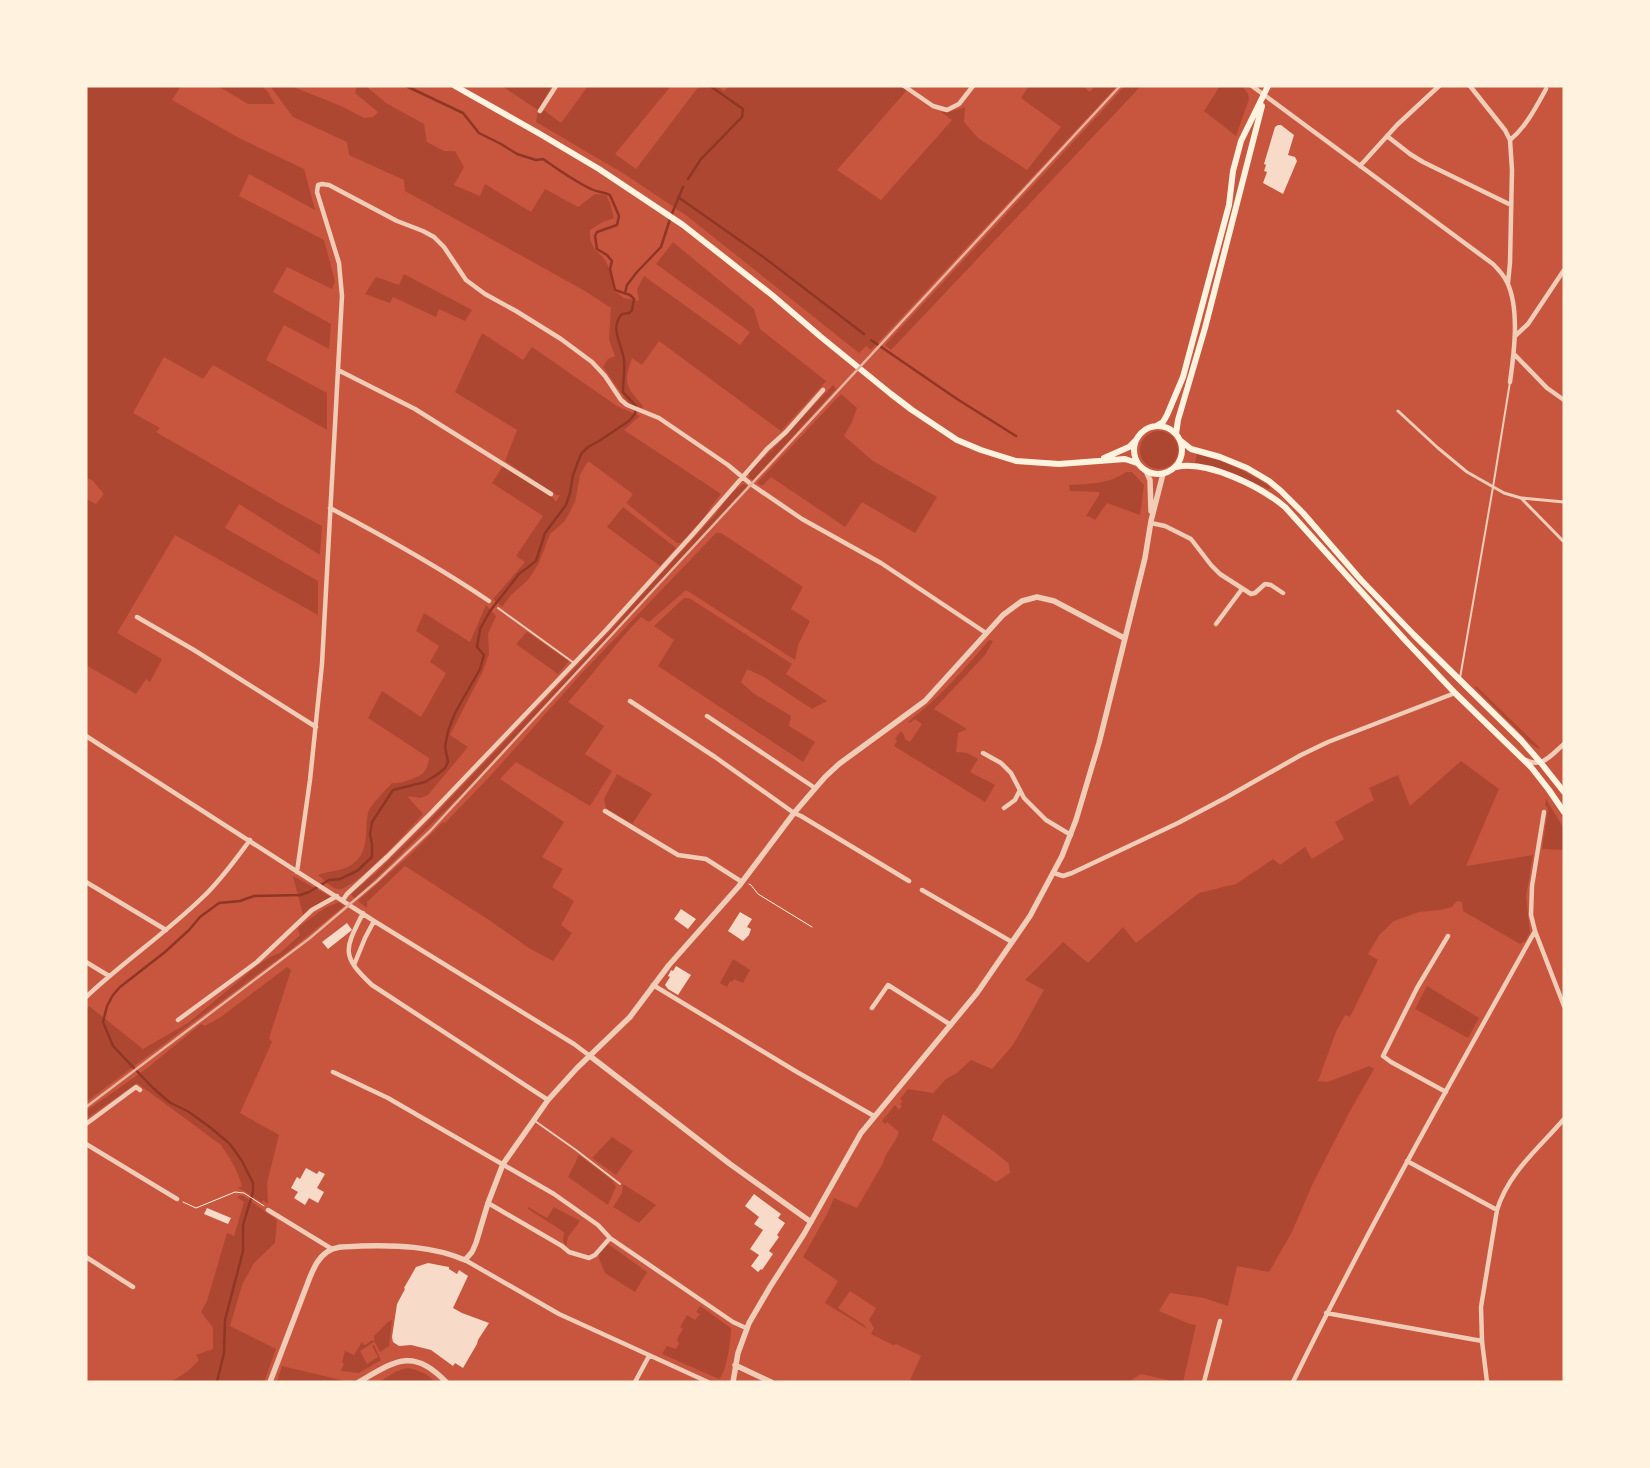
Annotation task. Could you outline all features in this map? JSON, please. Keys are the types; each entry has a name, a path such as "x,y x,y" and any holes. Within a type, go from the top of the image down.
{"main road":[{"path":"455,86 574,154 683,225 912,410 957,440 1016,461 1059,464 1125,459 1137,462"},
{"path":"1099,460 1129,447 1145,430 1162,422 1167,415 1183,377 1229,205 1233,171 1239,147 1268,86"},
{"path":"1176,434 1178,420 1203,336 1264,95"},
{"path":"1156,426 1164,426 1176,434 1191,449 1220,457 1247,468 1281,491 1303,513 1361,580 1521,740 1564,792"},
{"path":"1137,439 1134,451 1137,462 1146,471 1157,475 1170,472 1176,467 1182,454 1181,441"},
{"path":"1176,467 1191,466 1226,475 1251,485 1277,501 1297,520 1356,587 1455,693 1519,755 1539,777 1564,812"}],"street":[{"path":"540,110 556,86"},
{"path":"904,86 934,106 947,110 959,104 973,86"},
{"path":"1252,86 1493,264 1508,283"},
{"path":"1360,166 1387,136 1438,86"},
{"path":"1470,86 1505,130 1510,140 1512,155 1508,283 1515,336 1510,382"},
{"path":"1510,140 1518,134 1546,89"},
{"path":"1387,136 1423,162 1511,205"},
{"path":"298,872 322,664 342,296 338,263 317,192 318,186 322,184 329,185 397,221 434,237 444,247 466,280 485,294 561,339 592,362 605,376 621,400 631,408 659,418 802,519 881,563 986,633"},
{"path":"1515,336 1528,324 1564,270"},
{"path":"1514,354 1547,388 1564,400"},
{"path":"338,370 415,409 551,494"},
{"path":"343,900 432,812 574,663 687,541 742,476 823,390"},
{"path":"1398,411 1467,472 1504,494 1521,498 1564,502"},
{"path":"1146,471 1150,485 1151,522"},
{"path":"733,1382 740,1344 746,1328 811,1222 851,1149 874,1116 977,994 1030,916 1054,873 1071,835 1087,788 1145,558 1162,474"},
{"path":"1521,498 1564,542"},
{"path":"330,508 377,532 489,601"},
{"path":"1151,522 1165,526 1190,539 1196,544 1211,565 1251,594 1255,593 1265,584 1271,584 1283,593"},
{"path":"1216,624 1242,589"},
{"path":"465,1260 472,1252 476,1243 488,1203 504,1164 548,1100 577,1068 630,1017 674,959 744,883 815,788 839,764 925,701 1003,615 1015,605 1029,598 1037,597 1054,601 1124,638"},
{"path":"137,617 194,650 316,727"},
{"path":"1054,873 1060,876 1072,873 1178,823 1227,798 1301,754 1455,693"},
{"path":"630,701 715,757 794,814 808,820 909,881"},
{"path":"707,716 815,788"},
{"path":"86,736 374,921 590,1056 730,1164 811,1222"},
{"path":"1519,755 1531,762 1541,763 1564,744"},
{"path":"983,753 1001,763 1011,773 1024,798 1046,820 1071,835"},
{"path":"1004,808 1015,800 1020,790"},
{"path":"605,812 678,855 706,859 744,883"},
{"path":"1544,812 1531,902 1531,915 1535,931 1564,1006"},
{"path":"86,997 204,896 231,866 250,840"},
{"path":"86,882 166,930"},
{"path":"922,890 1012,942"},
{"path":"178,1020 257,962 312,910 337,896"},
{"path":"363,914 348,944 348,956 359,973 372,985 548,1100"},
{"path":"354,966 374,921"},
{"path":"1293,1382 1326,1313 1407,1161 1535,931"},
{"path":"1446,1092 1383,1056 1417,988 1448,936"},
{"path":"86,962 109,976"},
{"path":"653,985 844,1100 874,1116"},
{"path":"872,1008 888,985 951,1025"},
{"path":"333,1072 388,1098 504,1164 582,1212 601,1227 610,1238 733,1322 746,1328"},
{"path":"86,1124 136,1087 140,1090"},
{"path":"1487,1382 1482,1342 1481,1307 1497,1210 1509,1182 1564,1119"},
{"path":"86,1144 177,1199"},
{"path":"1407,1161 1497,1210"},
{"path":"488,1203 526,1224 569,1252 589,1258 595,1255 610,1238"},
{"path":"268,1210 332,1249"},
{"path":"270,1382 316,1263 325,1253 342,1247 395,1245 424,1248 465,1260 559,1314 708,1382"},
{"path":"86,1257 133,1287"},
{"path":"1326,1313 1482,1342"},
{"path":"1204,1382 1220,1321"},
{"path":"636,1382 649,1356"},
{"path":"359,1382 384,1367 408,1360 418,1361 429,1366 446,1382"},
{"path":"735,1365 771,1382"}],"lane":[{"path":"1459,680 1510,382"},
{"path":"498,608 574,663"},
{"path":"533,1120 620,1184"}],"path":[{"path":"744,883 751,885 758,894 812,927"},
{"path":"177,1199 196,1208 235,1192 244,1193 268,1210"}],"shaded area":[{"path":"86,86 181,86 172,100 239,138 304,169 315,210 249,174 239,196 324,240 335,281 332,289 287,267 273,292 331,324 329,349 284,325 266,360 327,393 327,430 213,365 203,379 164,357 133,413 160,428 156,432 322,526 320,555 239,504 225,528 318,581 318,615 175,535 117,633 162,659 150,682 146,679 136,694 86,665 86,499 96,504 104,494 93,481 86,477"},
{"path":"218,86 262,86 275,104 248,104"},
{"path":"270,86 291,86 341,106 364,118 373,117 378,112 355,93 357,86 366,86 386,103 424,124 427,142 444,151 455,151 464,167 454,185 480,196 485,184 531,212 545,189 578,207 595,194 606,195 614,218 590,230 590,237 593,246 608,267 614,291 624,298 639,301 637,289 644,276 740,345 750,332 656,264 673,242 754,309 760,329 826,381 781,431 659,341 642,365 632,358 627,379 628,384 633,394 643,406 642,409 629,404 603,367 608,359 615,356 609,340 611,308 585,291 405,191 404,180 349,155 347,142 293,117"},
{"path":"502,86 552,86 538,110"},
{"path":"588,86 671,86 615,154 636,169 699,86 717,86 724,91 729,86 899,86 907,90 837,170 881,200 952,120 941,112 949,112 965,107 964,122 978,138 1027,170 1061,127 1021,98 1029,86 1083,86 1090,92 1095,86 1117,86 871,350 866,346 859,353 687,216 626,175 536,122 538,110 545,111 561,123"},
{"path":"1125,86 1141,86 891,350 885,345"},
{"path":"1220,86 1242,86 1248,94 1249,99 1236,136 1204,111"},
{"path":"404,274 472,310 465,321 439,309 436,317 393,297 390,303 365,294 376,277 399,285"},
{"path":"482,333 523,360 532,347 617,406 640,416 624,430 721,494 704,518 681,543 677,543 626,503 633,494 588,461 580,475 575,502 565,521 550,534 539,563 528,580 511,595 502,607 493,599 525,562 516,556 543,516 492,483 503,466 552,497 556,502 560,495 556,495 505,461 517,430 455,392"},
{"path":"833,385 836,389 753,480 749,478 749,472"},
{"path":"841,394 857,408 844,436 873,461 937,497 915,533 862,502 845,527 771,477 762,486 757,483"},
{"path":"1159,431 1172,437 1178,450 1172,463 1159,469 1146,463 1140,450 1146,437"},
{"path":"1197,454 1216,459 1243,471 1269,486 1270,489 1230,472 1195,463"},
{"path":"1126,472 1132,472 1144,485 1140,515 1107,503 1095,520 1086,516 1099,492 1070,491 1069,485 1106,481"},
{"path":"744,484 748,486 461,795 355,899 351,894 377,872 425,825 613,628 713,517 731,494"},
{"path":"623,507 676,548 660,566 607,527"},
{"path":"716,533 721,533 803,587 791,609 810,621 798,645 795,660 686,590 649,622 641,617 568,702 604,726 585,754 612,771 590,806 516,762 500,779 564,822 542,857 563,869 552,887 574,901 561,925 572,933 553,961 529,948 405,866 367,902 367,908 358,901 410,855 443,822 445,823 492,774 581,674"},
{"path":"684,598 689,598 792,664 786,674 827,701 812,709 764,677 747,669 741,682 753,693 791,716 789,726 815,742 803,762 658,666 674,640 654,626"},
{"path":"486,605 496,616 488,634 489,654 483,671 450,735 468,747 428,795 421,798 407,796 423,814 394,845 355,881 345,888 334,888 318,875 350,866 359,858 366,839 368,813 372,806 392,783 402,782 419,776 424,772 428,763 429,758 368,718 382,691 421,717 446,673 430,662 439,646 416,631 424,613 470,642"},
{"path":"527,632 569,661 558,674 516,644"},
{"path":"989,640 993,641 985,655 934,709 967,729 958,733 956,752 967,753 978,759 970,772 995,785 985,802 894,746 897,741 895,739 901,731 905,739 910,742 922,724 915,719 910,723 908,722 951,683"},
{"path":"1476,686 1541,749 1530,743 1475,688"},
{"path":"1461,761 1499,789 1466,866 1533,855 1526,897 1530,932 1525,941 1520,944 1463,911 1462,902 1457,901 1452,907 1419,912 1394,921 1380,934 1368,954 1378,960 1350,1017 1345,1015 1336,1032 1318,1081 1328,1082 1369,1066 1374,1069 1313,1183 1292,1232 1269,1272 1237,1266 1228,1306 1204,1298 1170,1293 1159,1311 1196,1325 1183,1382 1168,1382 1168,1380 1141,1374 1128,1382 915,1382 910,1380 921,1356 871,1334 874,1328 869,1320 876,1308 850,1291 838,1308 867,1329 825,1303 838,1281 803,1257 834,1198 857,1208 899,1132 887,1122 885,1124 882,1121 895,1105 899,1110 902,1106 900,1104 903,1101 900,1099 908,1089 933,1093 946,1079 957,1073 971,1060 992,1069 1013,1045 1044,990 1025,980 1063,942 1088,963 1123,927 1136,943 1199,893 1236,884 1273,859 1280,865 1305,847 1312,859 1344,839 1335,822 1374,800 1369,788 1398,775 1410,806","holes":["943,1114 1009,1164 1010,1173 996,1182 932,1140"]},
{"path":"617,774 652,794 632,824 606,808 604,799"},
{"path":"1546,799 1564,829 1564,850 1542,849 1548,809 1545,805"},
{"path":"293,876 331,897 310,908 303,915"},
{"path":"339,902 344,906 290,950 86,1102 86,1010 89,1006 143,1049 188,1023 257,966 280,953 300,935 298,929 300,926 325,908"},
{"path":"733,959 750,970 743,983 734,979 732,982 730,981 727,987 720,983"},
{"path":"287,967 291,970 269,1038 272,1042 240,1113 279,1135 267,1183 268,1204 263,1200 262,1203 238,1188 242,1186 238,1175 221,1145 137,1083 86,1119 86,1111 146,1069 201,1024 205,1026 221,1017"},
{"path":"1427,986 1479,1018 1468,1038 1415,1009"},
{"path":"612,1137 633,1151 616,1175 592,1158"},
{"path":"579,1155 613,1181 616,1187 608,1205 568,1177"},
{"path":"623,1184 656,1205 639,1223 613,1207 622,1193"},
{"path":"242,1195 277,1220 275,1243 254,1263 242,1285 230,1326 276,1349 264,1382 171,1382 188,1371 199,1360 196,1355 213,1349 213,1328 201,1312 207,1301 227,1233 234,1236 244,1202 237,1197"},
{"path":"528,1207 547,1218 554,1207 580,1221 568,1237 566,1246 563,1241 564,1232 528,1209"},
{"path":"608,1244 647,1272 635,1292 605,1273 599,1259 599,1254"},
{"path":"700,1306 731,1328 726,1363 719,1379 662,1354 667,1346 676,1349 679,1344 677,1339 683,1329 680,1327 687,1315 695,1320 700,1314 696,1312"},
{"path":"392,1320 389,1346 380,1352 374,1341 374,1336"},
{"path":"372,1340 374,1342 360,1351 367,1364 378,1357 372,1346 374,1345 381,1360 359,1373 341,1371 344,1364 342,1362 345,1351 354,1355 362,1342 364,1345"},
{"path":"282,1366 345,1381 277,1382"},
{"path":"408,1368 429,1376 435,1382 379,1382 397,1371"}],"building":[{"path":"1281,125 1294,135 1288,155 1295,157 1297,161 1283,194 1263,183 1267,172 1264,171 1266,165 1264,164 1275,127"},
{"path":"681,909 696,919 688,929 674,919"},
{"path":"740,912 752,919 747,927 751,929 749,935 743,941 728,931"},
{"path":"347,923 352,930 328,949 322,942"},
{"path":"676,966 691,975 678,995 665,985 670,977 668,976 671,970 673,971"},
{"path":"306,1168 317,1174 319,1171 325,1174 317,1188 324,1192 318,1203 309,1198 305,1205 294,1198 298,1192 291,1188 297,1177 300,1179"},
{"path":"754,1194 781,1214 778,1218 785,1223 777,1235 779,1237 769,1251 773,1254 762,1270 758,1272 751,1266 759,1255 750,1249 763,1230 754,1224 759,1217 745,1206"},
{"path":"207,1208 231,1218 228,1224 204,1214"},
{"path":"428,1263 449,1267 449,1269 457,1274 459,1270 468,1276 453,1308 489,1323 463,1368 455,1363 453,1366 431,1350 411,1345 399,1346 393,1342 392,1337 397,1304 404,1288 416,1267"}],"waterway":[{"path":"217,1382 224,1353 225,1320 243,1251 243,1225 253,1192 253,1183 242,1161 230,1144 189,1112 169,1102 113,1046 103,1022 107,1006 120,987 165,952 200,917 219,903 240,901 254,896 300,895 329,880 340,879 357,871 372,857 370,834 372,822 393,790 425,782 445,768 448,762 445,747 448,731 455,713 480,669 484,655 477,647 480,629 490,611 519,574 536,561 545,533 566,505 573,475 581,454 588,447 629,421 635,414 636,406 623,392 624,360 616,331 618,320 622,314 629,313 632,310 634,299 630,295 615,290 610,269 612,261 607,255 597,249 595,236 597,232 617,225 619,216 610,195 585,186 543,159 536,160 517,154 479,133 463,113 406,86"},
{"path":"688,179 701,159 742,117 743,109 710,86"},
{"path":"625,293 627,285 637,272 661,247 683,187"},
{"path":"678,197 762,256 864,334"},
{"path":"871,340 957,399 1016,436"}],"railway":[{"path":"86,1107 310,938 377,881 430,831 1120,86"}]}
